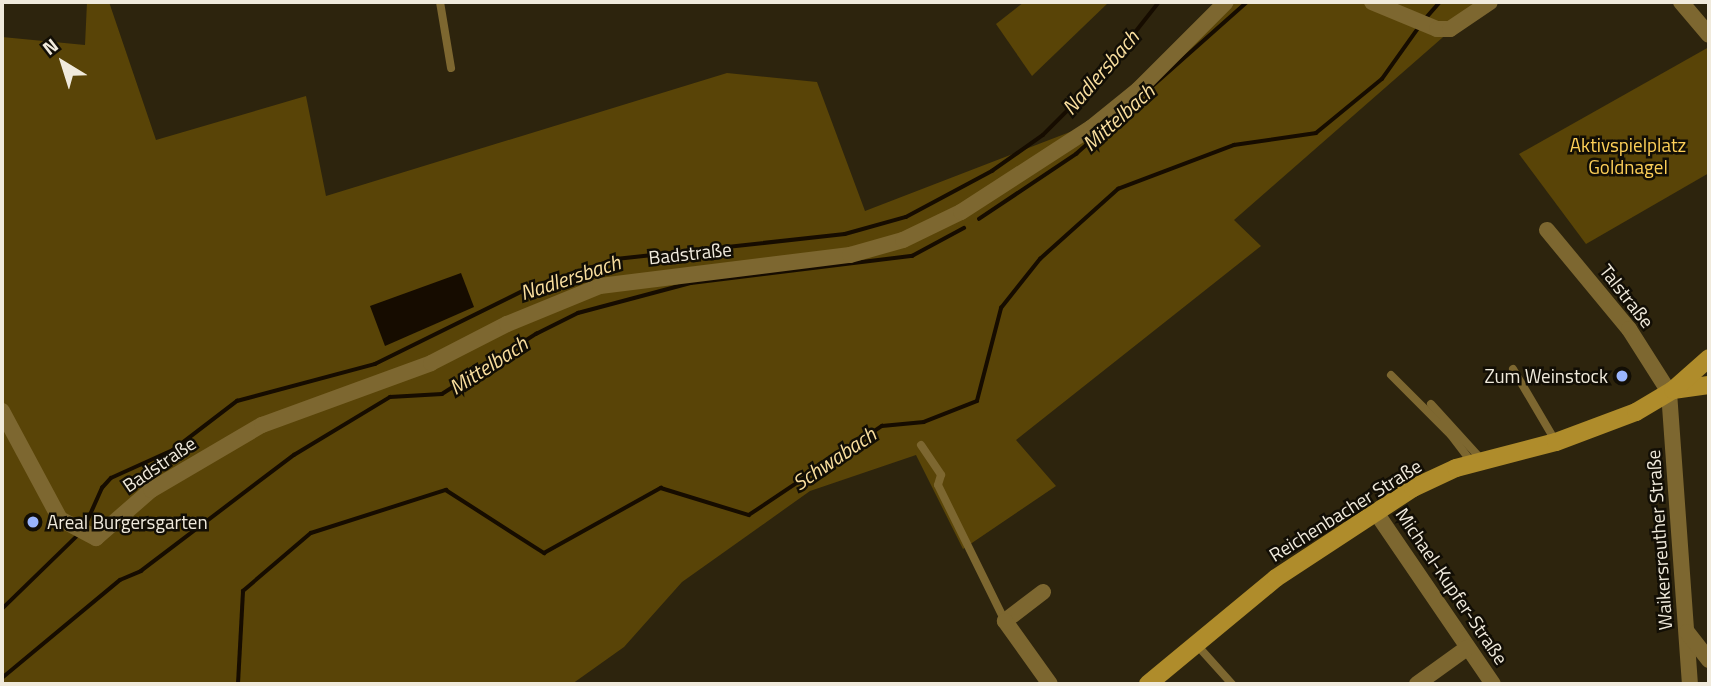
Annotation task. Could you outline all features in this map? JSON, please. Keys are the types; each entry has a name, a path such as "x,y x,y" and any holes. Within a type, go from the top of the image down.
{"main road":[{"path":"1671,391 1709,358"},
{"path":"1671,391 1709,384"},
{"name":"Reichenbacher Straße","path":"1148,684 1194,642 1276,578 1413,488 1477,462 1556,442 1636,412 1671,391"}],"street":[{"name":"Badstraße","path":"2,411 60,519 92,536 151,490 262,425 431,363 507,324 600,286 850,255 903,240 961,212 1091,128 1152,77 1226,2"},
{"path":"1372,2 1437,29 1450,29 1490,2"},
{"path":"1681,2 1709,34"},
{"name":"Talstraße","path":"1547,230 1629,329 1671,391"},
{"name":"Waikersreuther Straße","path":"1671,391 1690,684"},
{"name":"Michael-Kupfer-Straße","path":"1375,511 1493,684"},
{"path":"1044,592 1005,621 1050,684"},
{"path":"1687,632 1709,660"},
{"path":"1417,684 1467,648"}],"lane":[{"path":"440,2 451,68"},
{"path":"1513,369 1556,442"},
{"path":"1391,375 1477,462"},
{"path":"1431,404 1477,462"},
{"path":"921,446 941,475 938,485 1005,621"},
{"path":"1194,642 1231,684"}],"green space":[{"path":"87,2 109,2 156,140 306,96 326,196 727,73 817,82 865,211 1088,125 1222,2 1492,2 1450,31 1234,220 1261,246 1016,440 1056,486 963,549 916,455 810,491 682,582 624,647 572,684 2,684 2,37 85,45"},
{"path":"1024,2 1109,2 1032,76 996,24"},
{"name":"Aktivspielplatz Goldnagel","path":"1709,47 1709,173 1586,244 1519,154"}],"shaded area":[{"path":"461,273 474,307 385,346 370,306"}],"waterway":[{"name":"Nadlersbach","path":"85,526 102,488 111,478 173,450 237,401 375,364 527,289 616,259 845,234 906,217 992,171 1043,135 1095,83 1159,2"},
{"name":"Mittelbach","path":"979,219 1076,154 1247,2"},
{"name":"Schwabach","path":"1426,18 1440,2"},
{"name":"Schwabach","path":"238,684 243,591 311,533 446,490 544,553 661,488 749,515 882,426 924,422 977,401 1001,308 1040,259 1118,189 1234,145 1316,133 1382,79 1419,27"},
{"name":"Mittelbach","path":"2,678 120,580 141,571 294,455 390,397 442,394 536,334 578,313 691,283 912,256 964,228"},
{"name":"Nadlersbach","path":"2,609 78,535"}],"place":[{"name":"Zum Weinstock","path":"1622,376"},
{"name":"Areal Burgersgarten","path":"33,522"}]}
